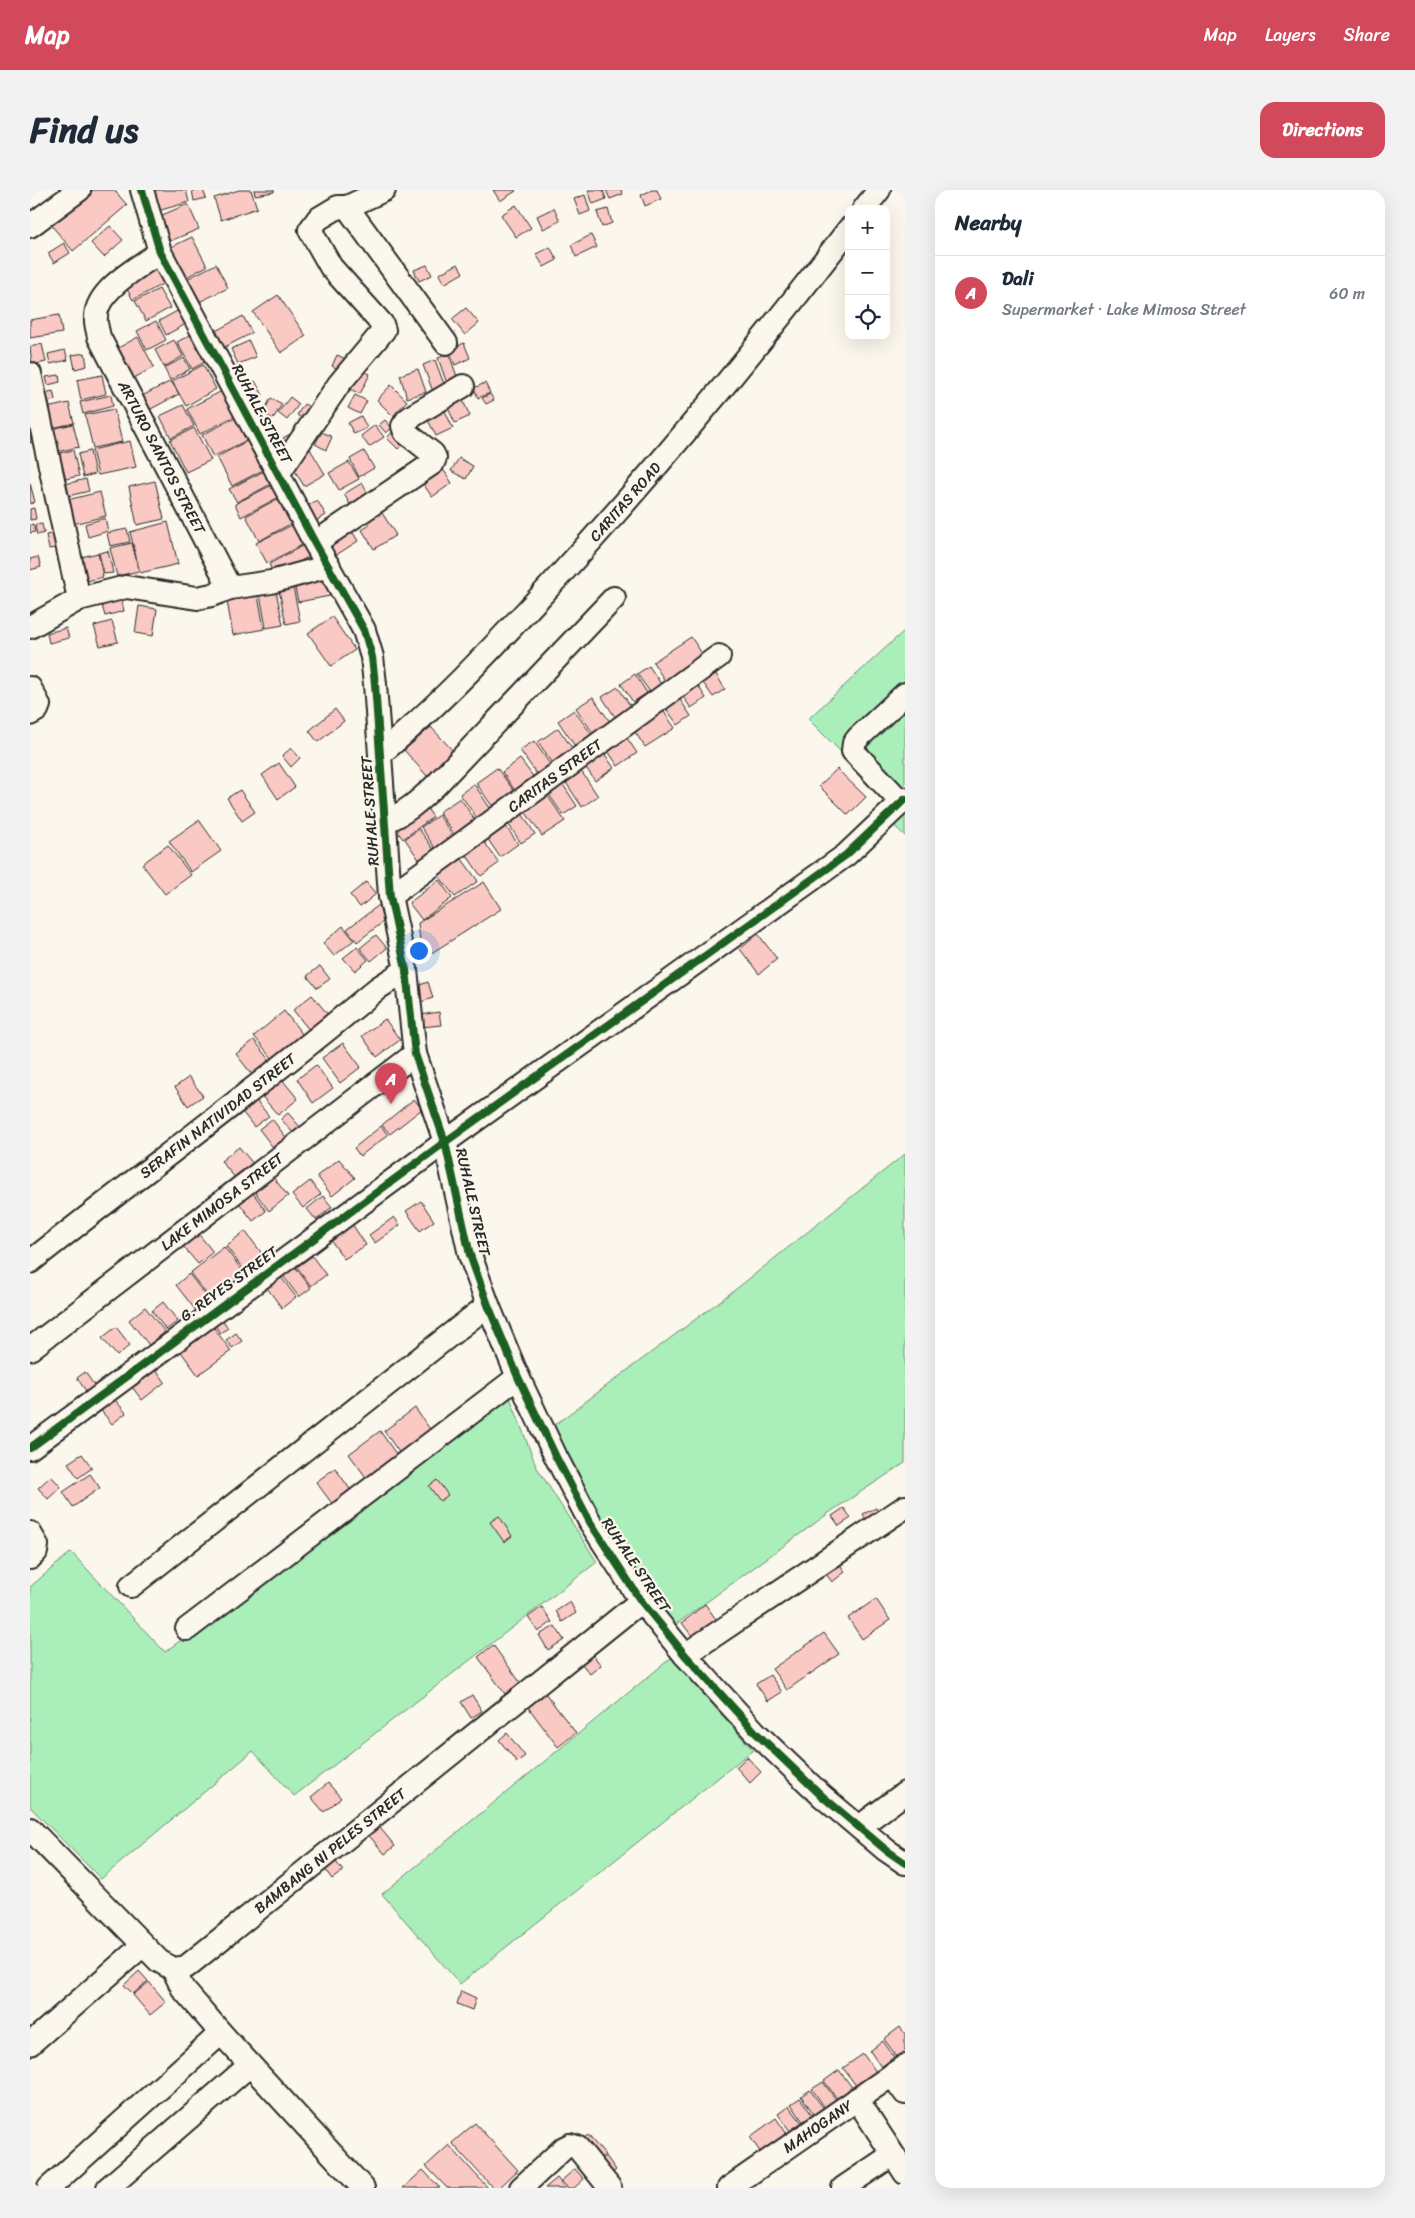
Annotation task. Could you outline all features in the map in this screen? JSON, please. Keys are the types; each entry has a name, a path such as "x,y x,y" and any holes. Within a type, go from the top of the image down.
{"street":[{"path":"30,226 79,190"},
{"name":"RUHALE STREET","path":"142,190 160,252 278,474 364,630 372,657 390,896 406,970 415,1054 444,1142 470,1255 488,1305 518,1377 556,1457 590,1522 641,1601 685,1655 756,1733 822,1796 859,1828 905,1863"},
{"path":"278,474 339,384 384,330 382,324 331,267 312,237 310,230 314,223 339,201 384,190"},
{"path":"867,205 879,190"},
{"path":"339,201 446,343"},
{"name":"CARITAS ROAD","path":"380,754 407,732 510,629 599,533 777,322 845,234"},
{"name":"ARTURO SANTOS STREET","path":"160,252 114,285 102,299 95,316 99,337 230,588"},
{"path":"30,374 79,599"},
{"path":"315,542 433,463 435,458 433,454 405,432 403,426 414,415 463,386"},
{"path":"30,627 79,599 126,586 197,598 230,588 271,582 329,566"},
{"path":"384,822 404,813 436,785 614,598"},
{"name":"CARITAS STREET","path":"390,896 719,656"},
{"path":"30,688 39,705 38,710 30,714"},
{"path":"903,800 853,751 854,742 905,694"},
{"name":"G. REYES STREET","path":"30,1448 444,1142 846,856 903,800"},
{"name":"SERAFIN NATIVIDAD STREET","path":"30,1262 173,1152 378,988 406,970"},
{"name":"LAKE MIMOSA STREET","path":"30,1349 415,1054"},
{"path":"131,1586 488,1305"},
{"path":"187,1629 518,1377"},
{"path":"685,1655 905,1506"},
{"path":"30,1533 37,1545 36,1552 30,1558"},
{"name":"BAMBANG NI PELES STREET","path":"173,1969 186,1967 641,1601"},
{"path":"859,1828 905,1793"},
{"path":"30,1830 159,1961 173,1969 182,1989 364,2188"},
{"path":"30,2044 144,1945"},
{"path":"49,2188 221,2033"},
{"path":"108,2188 250,2065"},
{"path":"898,2071 905,2093"},
{"name":"MAHOGANY","path":"729,2188 898,2071"},
{"path":"843,2188 899,2164 857,2099"},
{"path":"530,2185 564,2148 570,2145 577,2147 610,2188"}],"green space":[{"path":"905,630 905,836 877,809 887,798 808,719"},
{"path":"905,1154 905,1463 833,1510 675,1625 609,1539 549,1429 740,1286"},
{"path":"508,1392 536,1466 597,1562 294,1796 253,1751 101,1879 30,1807 30,1587 71,1552 165,1652"},
{"path":"671,1658 753,1750 460,1984 382,1894"}],"building":[{"path":"93,190 114,190 127,205 73,251 52,226"},
{"path":"147,190 186,190 189,202 154,212"},
{"path":"192,190 203,190 206,198 194,201"},
{"path":"239,190 251,190 257,208 221,220 214,198"},
{"path":"254,190 274,190 274,192 255,195"},
{"path":"493,190 515,190 516,191 500,201"},
{"path":"588,190 603,190 606,199 593,204"},
{"path":"606,190 621,190 623,194 610,199"},
{"path":"657,190 661,199 645,206 641,195"},
{"path":"585,195 590,211 580,215 574,199"},
{"path":"188,204 199,229 170,241 160,216"},
{"path":"516,205 531,228 516,237 501,215"},
{"path":"554,208 560,221 543,229 537,216"},
{"path":"608,209 612,223 602,227 597,212"},
{"path":"110,226 123,240 104,257 91,243"},
{"path":"591,235 597,247 576,257 571,245"},
{"path":"192,237 207,266 183,279 167,249"},
{"path":"64,243 70,253 54,263 48,253"},
{"path":"550,247 557,260 544,267 536,254"},
{"path":"156,264 166,282 133,300 123,282"},
{"path":"216,264 228,288 197,303 185,280"},
{"path":"458,264 463,273 444,284 439,274"},
{"path":"427,265 432,275 419,281 414,270"},
{"path":"159,289 170,308 146,321 135,301"},
{"path":"278,295 306,336 281,353 253,312"},
{"path":"466,308 479,323 465,335 452,319"},
{"path":"179,310 186,324 166,335 159,321"},
{"path":"59,315 62,333 30,338 30,320"},
{"path":"243,316 252,333 221,349 212,333"},
{"path":"156,321 166,340 147,350 137,331"},
{"path":"192,334 207,361 192,369 177,342"},
{"path":"138,337 154,367 134,378 118,348"},
{"path":"174,340 183,356 164,367 155,350"},
{"path":"249,341 256,357 238,364 231,349"},
{"path":"464,343 470,358 455,365 449,350"},
{"path":"42,344 46,362 32,365 30,347"},
{"path":"65,350 68,360 50,364 48,354"},
{"path":"85,353 87,366 75,369 72,355"},
{"path":"449,354 460,385 449,389 438,358"},
{"path":"337,355 348,360 342,371 332,366"},
{"path":"184,358 190,369 170,380 164,368"},
{"path":"435,360 447,392 435,397 423,365"},
{"path":"203,365 216,389 186,406 172,381"},
{"path":"356,367 370,374 360,394 346,387"},
{"path":"418,369 426,392 407,398 400,375"},
{"path":"59,375 60,382 48,385 46,377"},
{"path":"102,375 106,394 81,400 77,380"},
{"path":"171,381 179,394 149,410 142,396"},
{"path":"255,381 263,395 247,404 239,389"},
{"path":"485,383 490,393 478,398 474,388"},
{"path":"391,385 407,401 393,416 377,400"},
{"path":"53,391 55,400 43,403 41,394"},
{"path":"222,391 235,416 200,434 187,409"},
{"path":"490,394 494,400 486,404 482,398"},
{"path":"111,395 113,406 83,414 80,402"},
{"path":"355,395 367,401 360,414 348,408"},
{"path":"290,397 299,404 287,420 278,413"},
{"path":"271,398 282,404 273,419 263,413"},
{"path":"462,399 470,416 455,423 447,406"},
{"path":"69,403 74,423 52,428 47,408"},
{"path":"304,404 315,410 309,422 297,415"},
{"path":"183,405 194,426 171,438 160,416"},
{"path":"114,409 122,442 93,448 85,415"},
{"path":"444,409 453,428 436,436 427,418"},
{"path":"361,416 367,428 354,434 348,423"},
{"path":"237,417 249,439 213,457 202,435"},
{"path":"385,420 392,428 386,433 379,425"},
{"path":"30,424 38,441 30,443"},
{"path":"73,424 79,447 56,452 51,429"},
{"path":"375,425 384,437 369,447 361,436"},
{"path":"194,428 211,460 186,472 170,440"},
{"path":"394,430 406,441 398,449 387,438"},
{"path":"322,432 332,437 326,450 315,444"},
{"path":"292,433 287,447 283,438"},
{"path":"249,440 265,469 232,486 217,457"},
{"path":"130,441 136,467 98,475 92,450"},
{"path":"310,449 325,474 304,486 289,461"},
{"path":"73,450 79,476 57,481 51,455"},
{"path":"90,451 95,474 83,477 78,454"},
{"path":"364,451 374,468 359,477 350,459"},
{"path":"459,458 473,466 466,479 451,471"},
{"path":"349,462 359,479 339,490 329,473"},
{"path":"439,463 452,483 432,497 418,476"},
{"path":"264,471 271,484 237,502 229,489"},
{"path":"86,479 89,491 64,497 61,485"},
{"path":"155,481 164,519 137,525 129,487"},
{"path":"30,483 35,502 30,504"},
{"path":"362,483 371,499 353,510 344,494"},
{"path":"272,485 279,497 241,517 235,504"},
{"path":"100,492 106,516 73,524 67,500"},
{"path":"279,498 292,523 259,541 246,516"},
{"path":"317,500 326,515 314,522 305,508"},
{"path":"377,505 396,535 374,549 362,530 370,525 363,514"},
{"path":"34,508 36,519 30,520 30,509"},
{"path":"105,518 108,531 88,537 85,524"},
{"path":"168,522 178,564 140,573 130,532"},
{"path":"33,524 35,532 30,533 30,525"},
{"path":"42,524 44,533 37,535 35,525"},
{"path":"292,525 302,545 267,563 256,543"},
{"path":"349,526 358,541 333,557 324,542"},
{"path":"127,529 130,542 110,546 107,533"},
{"path":"59,532 62,547 49,549 46,535"},
{"path":"132,543 139,571 117,576 110,548"},
{"path":"304,545 310,556 274,575 269,564"},
{"path":"108,551 113,573 104,574 99,553"},
{"path":"98,553 103,577 79,583 73,559"},
{"path":"38,557 41,567 30,570 30,559"},
{"path":"326,577 330,596 298,602 294,583"},
{"path":"293,587 300,621 286,624 279,590"},
{"path":"276,591 283,625 266,628 260,594"},
{"path":"258,595 264,629 233,635 227,601"},
{"path":"121,597 124,611 105,616 101,602"},
{"path":"139,606 157,609 153,636 135,633"},
{"path":"332,617 355,650 331,666 308,633"},
{"path":"112,621 118,642 100,646 94,626"},
{"path":"66,628 69,638 49,643 47,633"},
{"path":"691,637 703,655 665,681 653,662"},
{"path":"649,666 661,684 650,692 637,674"},
{"path":"714,671 725,689 713,697 701,680"},
{"path":"635,674 647,693 633,702 621,684"},
{"path":"697,684 706,698 691,708 681,694"},
{"path":"618,687 631,707 615,717 602,697"},
{"path":"593,697 610,722 593,733 576,708"},
{"path":"679,698 691,716 678,725 665,707"},
{"path":"335,709 344,721 318,742 309,731"},
{"path":"662,709 675,728 645,747 633,729"},
{"path":"574,710 592,735 575,746 558,721"},
{"path":"431,727 454,752 427,776 404,750"},
{"path":"558,728 575,752 555,766 538,742"},
{"path":"625,735 637,753 618,766 606,748"},
{"path":"534,741 552,767 538,776 520,750"},
{"path":"291,748 300,758 291,767 282,756"},
{"path":"604,753 614,768 595,781 585,766"},
{"path":"520,759 535,779 516,792 502,772"},
{"path":"279,763 295,787 278,799 262,775"},
{"path":"497,768 517,795 495,810 476,783"},
{"path":"837,769 866,797 848,815 819,786"},
{"path":"581,771 598,796 582,807 565,781"},
{"path":"562,783 577,806 563,815 548,793"},
{"path":"474,784 492,811 479,821 460,794"},
{"path":"240,790 255,812 242,821 227,798"},
{"path":"547,795 565,821 542,836 524,810"},
{"path":"460,798 477,823 456,837 439,812"},
{"path":"424,804 433,817 403,839 393,826"},
{"path":"521,812 535,834 521,843 507,822"},
{"path":"439,815 455,839 437,851 421,827"},
{"path":"199,820 221,851 191,872 169,841"},
{"path":"505,825 518,844 500,857 487,838"},
{"path":"419,829 437,854 422,864 405,839"},
{"path":"483,840 499,863 481,876 465,853"},
{"path":"168,845 191,875 165,894 142,864"},
{"path":"459,855 478,881 455,897 436,872"},
{"path":"439,880 452,898 422,920 409,903"},
{"path":"366,882 376,894 360,907 350,895"},
{"path":"484,882 501,909 422,959 418,923"},
{"path":"387,899 391,916 357,942 347,929"},
{"path":"343,926 354,940 334,956 323,943"},
{"path":"758,934 777,959 759,974 740,949"},
{"path":"376,935 387,948 371,961 360,948"},
{"path":"357,947 368,960 355,971 343,958"},
{"path":"320,966 330,979 317,988 307,976"},
{"path":"428,982 433,998 415,1004 409,989"},
{"path":"312,995 333,1021 314,1036 293,1010"},
{"path":"284,1011 307,1040 277,1064 254,1036"},
{"path":"439,1012 441,1025 422,1027 420,1015"},
{"path":"385,1019 400,1040 377,1057 362,1036"},
{"path":"254,1040 275,1066 257,1081 236,1054"},
{"path":"343,1043 361,1067 340,1083 322,1058"},
{"path":"316,1065 333,1088 313,1103 297,1079"},
{"path":"189,1077 203,1096 188,1106 175,1087"},
{"path":"280,1077 298,1099 278,1115 259,1093"},
{"path":"254,1098 269,1116 254,1127 240,1109"},
{"path":"414,1099 422,1109 390,1134 382,1125"},
{"path":"288,1113 301,1128 294,1134 281,1119"},
{"path":"272,1119 288,1140 275,1150 259,1129"},
{"path":"381,1126 388,1135 360,1156 354,1148"},
{"path":"239,1147 255,1166 237,1180 221,1161"},
{"path":"339,1159 355,1178 332,1196 317,1176"},
{"path":"269,1172 288,1196 269,1211 251,1187"},
{"path":"310,1181 321,1194 303,1208 292,1195"},
{"path":"250,1189 266,1211 253,1221 236,1199"},
{"path":"323,1196 332,1207 316,1220 307,1209"},
{"path":"421,1201 434,1221 420,1231 406,1211"},
{"path":"394,1217 400,1225 375,1243 369,1235"},
{"path":"352,1224 366,1245 344,1259 330,1239"},
{"path":"245,1231 266,1259 247,1274 226,1246"},
{"path":"197,1232 213,1252 198,1264 181,1244"},
{"path":"224,1247 246,1275 212,1301 190,1273"},
{"path":"312,1256 326,1275 311,1286 297,1267"},
{"path":"293,1264 311,1288 299,1297 281,1273"},
{"path":"275,1269 296,1297 282,1308 261,1280"},
{"path":"189,1274 211,1302 197,1312 176,1285"},
{"path":"163,1302 178,1321 166,1330 152,1311"},
{"path":"145,1307 165,1332 149,1345 129,1320"},
{"path":"220,1316 228,1328 220,1333 212,1321"},
{"path":"209,1321 231,1351 198,1375 176,1345"},
{"path":"116,1327 130,1345 117,1356 102,1338"},
{"path":"236,1333 242,1341 232,1348 226,1340"},
{"path":"153,1365 165,1382 142,1400 129,1383"},
{"path":"85,1372 96,1388 88,1394 77,1378"},
{"path":"112,1396 126,1413 112,1424 98,1407"},
{"path":"415,1408 432,1432 401,1455 384,1431"},
{"path":"380,1431 398,1457 368,1480 349,1454"},
{"path":"82,1454 92,1468 78,1478 68,1463"},
{"path":"335,1468 352,1492 334,1506 316,1482"},
{"path":"90,1474 100,1488 73,1507 63,1492"},
{"path":"51,1476 61,1487 48,1499 38,1488"},
{"path":"437,1480 448,1495 440,1501 429,1486"},
{"path":"844,1508 851,1518 839,1526 832,1516"},
{"path":"876,1508 880,1516 867,1522 863,1514"},
{"path":"499,1516 512,1536 504,1542 490,1522"},
{"path":"837,1560 845,1572 832,1582 823,1570"},
{"path":"876,1599 890,1620 862,1639 848,1618"},
{"path":"570,1602 576,1613 562,1622 556,1611"},
{"path":"705,1604 718,1622 695,1640 682,1623"},
{"path":"542,1607 552,1622 538,1632 528,1617"},
{"path":"555,1626 564,1640 548,1650 539,1635"},
{"path":"824,1633 839,1654 787,1690 772,1669"},
{"path":"493,1645 520,1682 505,1694 478,1657"},
{"path":"592,1654 601,1665 590,1674 581,1663"},
{"path":"770,1675 782,1692 768,1701 756,1684"},
{"path":"545,1693 576,1733 558,1747 528,1707"},
{"path":"472,1695 482,1711 471,1718 461,1702"},
{"path":"507,1733 525,1756 517,1762 499,1740"},
{"path":"747,1757 761,1772 750,1783 736,1767"},
{"path":"328,1783 341,1798 324,1812 311,1797"},
{"path":"376,1823 395,1846 385,1854 365,1831"},
{"path":"330,1854 343,1871 332,1879 319,1861"},
{"path":"139,1971 148,1981 133,1994 124,1985"},
{"path":"149,1982 166,2002 150,2015 133,1995"},
{"path":"461,1991 476,1998 472,2010 457,2004"},
{"path":"900,2027 905,2034 905,2051 897,2057 884,2039"},
{"path":"883,2041 894,2057 881,2067 870,2051"},
{"path":"863,2054 877,2073 857,2087 843,2068"},
{"path":"839,2070 854,2090 839,2101 824,2081"},
{"path":"823,2082 837,2101 826,2109 812,2089"},
{"path":"810,2090 825,2110 816,2117 801,2096"},
{"path":"800,2098 813,2116 804,2123 791,2104"},
{"path":"789,2106 802,2123 790,2131 778,2114"},
{"path":"776,2118 789,2137 763,2156 750,2137"},
{"path":"475,2123 518,2170 499,2188 493,2188 452,2143"},
{"path":"588,2135 605,2155 592,2165 576,2145"},
{"path":"449,2145 488,2188 447,2188 426,2166"},
{"path":"606,2156 616,2170 603,2181 592,2168"},
{"path":"575,2169 584,2179 574,2188 568,2188 561,2181"},
{"path":"423,2170 440,2188 403,2188"},
{"path":"557,2178 565,2188 545,2188"}],"cycle path":[{"path":"142,190 160,252 315,543 364,630 372,657 375,684 390,896 406,970 415,1054 445,1142 470,1255 488,1305 518,1377 556,1457 590,1522 641,1601 685,1655 756,1733 822,1796 886,1850 905,1863"},
{"path":"30,1448 445,1142 846,855 905,799"}],"place":[{"name":"Dali","path":"391,1104"}]}
